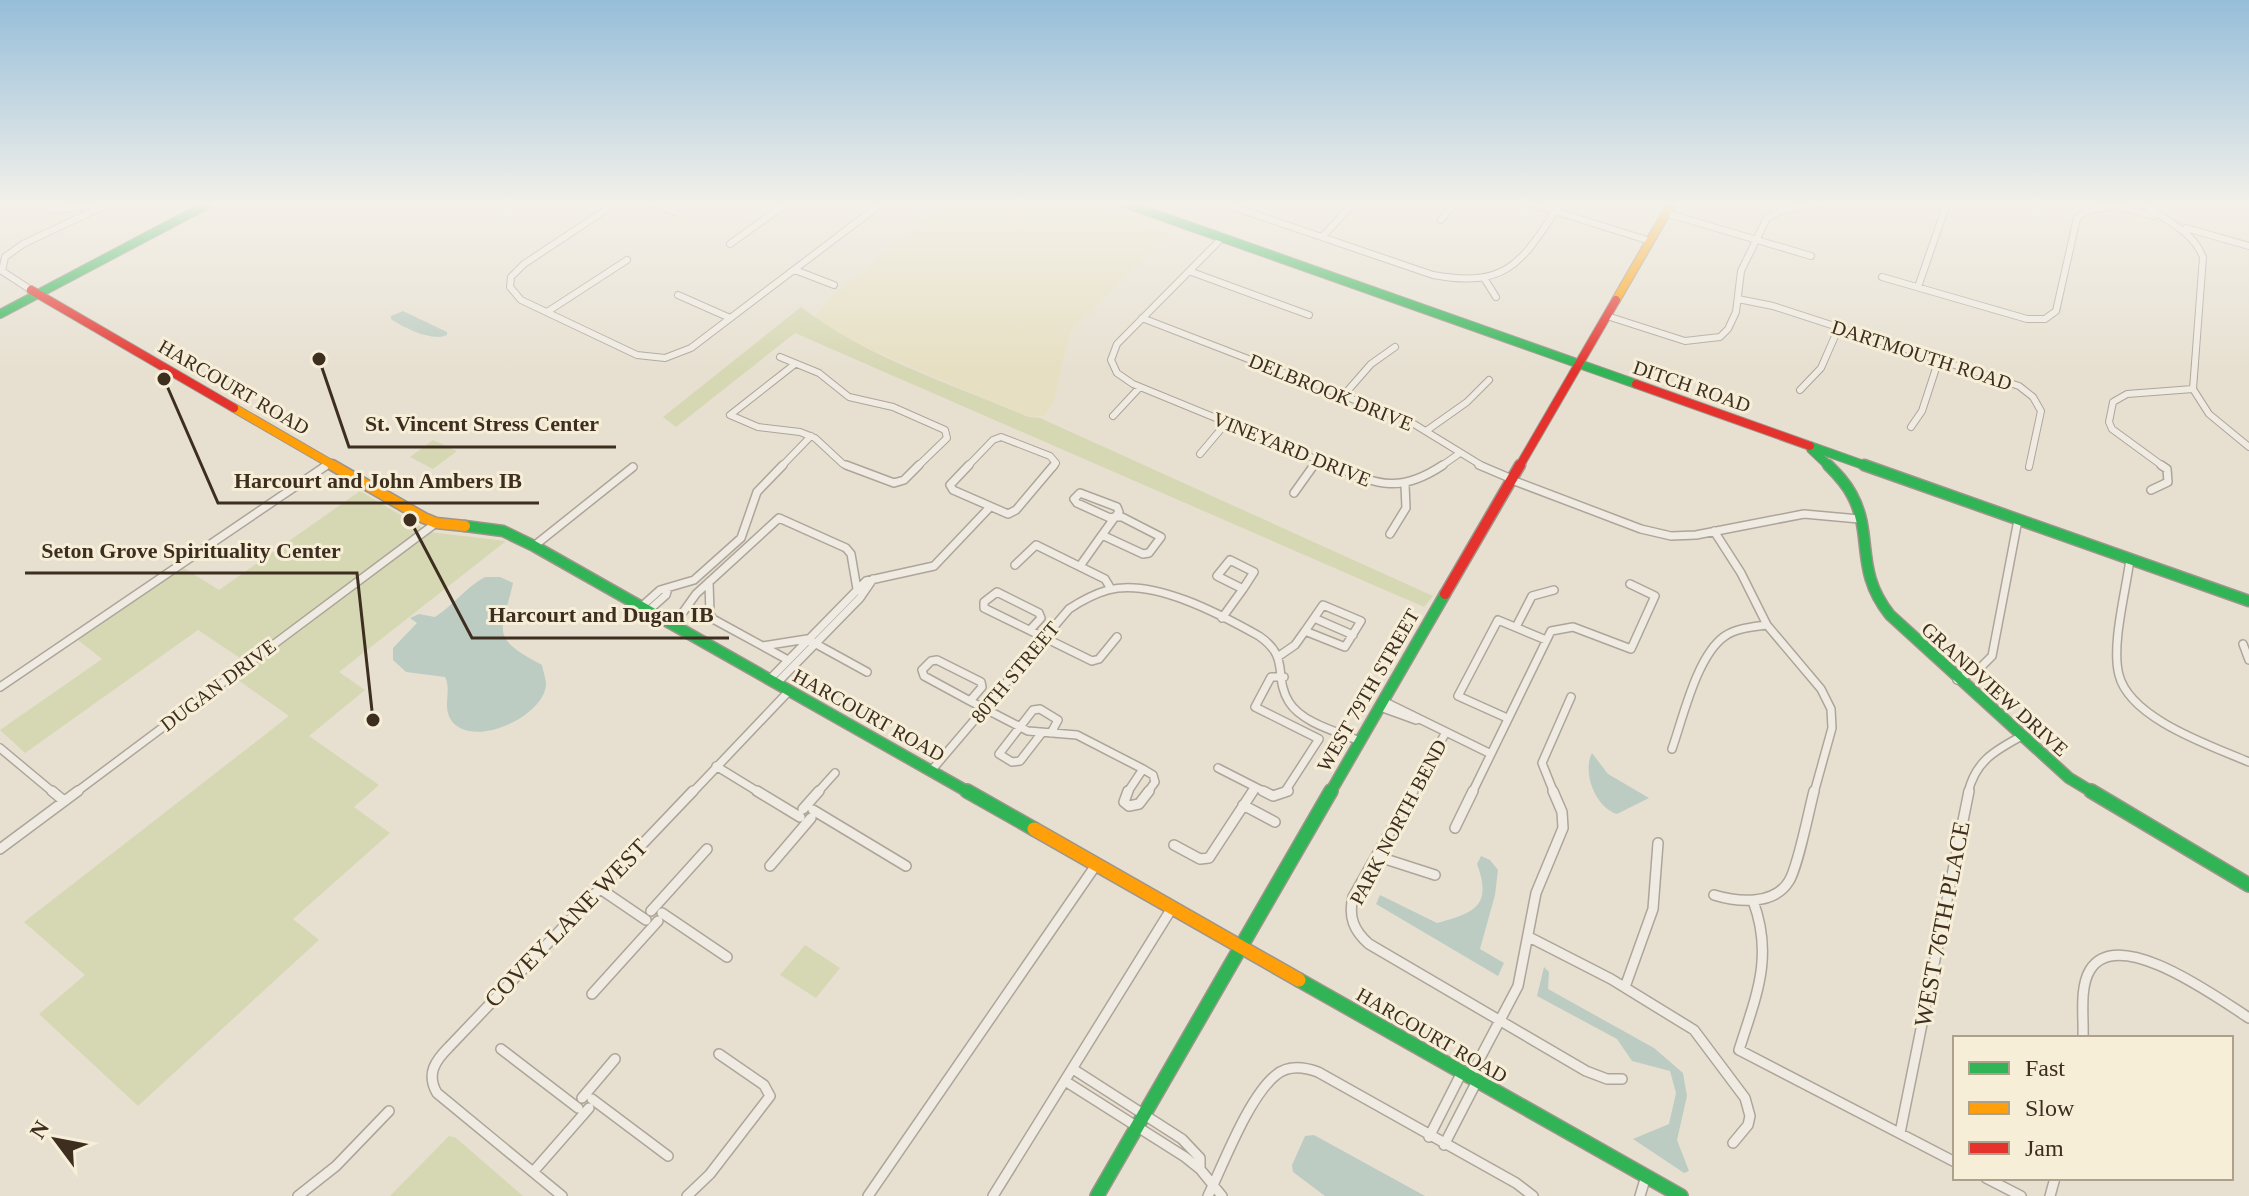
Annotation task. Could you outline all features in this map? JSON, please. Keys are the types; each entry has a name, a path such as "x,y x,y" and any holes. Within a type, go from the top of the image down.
{"main road":[{"path":"0,314 95,259"},
{"path":"0,307 100,259"},
{"name":"DITCH ROAD","path":"1280,259 2249,601"},
{"name":"WEST 79TH STREET","path":"1097,1196 1640,259"},
{"name":"HARCOURT ROAD","path":"34,292 436,523 503,531 534,546 1681,1196"},
{"name":"GRANDVIEW DRIVE","path":"1806,445 1847,486 1859,519 1867,575 1878,600 1898,625 2020,737 2098,797 2249,885"}],"street":[{"path":"5,259 2,271 34,292"},
{"path":"534,259 516,271 510,283 512,293 637,355 664,358 691,348 810,259"},
{"path":"1142,318 1201,259"},
{"path":"1386,259 1433,275 1463,279 1506,272 1522,259"},
{"path":"1607,316 1691,342 1710,341 1723,335 1736,312 1741,271 1747,259"},
{"path":"1918,287 1928,259"},
{"path":"1882,277 2020,318 2045,319 2056,311 2068,259"},
{"path":"2203,259 2193,389 2198,401 2215,421 2249,447"},
{"path":"547,312 627,260"},
{"path":"795,270 834,285"},
{"path":"1189,271 1309,315"},
{"path":"1484,278 1496,297"},
{"path":"678,295 730,318"},
{"name":"DARTMOUTH ROAD","path":"1738,299 1773,306 2011,382 2035,399 2041,415 2029,467"},
{"name":"VINEYARD DRIVE","path":"1142,318 1112,352 1113,367 1122,378 1371,482 1405,485"},
{"name":"DELBROOK DRIVE","path":"1142,318 1343,396 1426,431 1460,453 1512,479 1648,531 1681,536 1804,514 1859,519"},
{"path":"1800,390 1821,368 1839,327"},
{"path":"1343,396 1371,364 1395,347"},
{"path":"780,357 822,375 849,397 893,407 948,434 915,470 897,483 843,464 811,436 756,426 730,415 795,364"},
{"path":"1911,427 1923,409 1939,359"},
{"path":"1426,431 1467,402 1489,380"},
{"path":"1113,416 1140,387"},
{"path":"2151,490 2168,482 2167,469 2112,429 2109,422 2113,402 2123,395 2193,389"},
{"path":"1200,454 1227,422"},
{"path":"645,609 666,595 668,588 694,580 741,538 757,492 811,436"},
{"path":"1007,438 1054,459 1054,469 1014,512 1005,514 990,507 953,490 950,485 993,440 1007,438"},
{"path":"1390,534 1406,508 1405,485 1426,477 1460,453"},
{"path":"1294,493 1318,460"},
{"path":"0,687 330,463"},
{"path":"534,546 633,467"},
{"path":"1080,566 1102,535 1112,517 1119,508 1080,493 1074,499 1077,503 1112,517 1158,534 1160,539 1149,553 1143,554 1102,535"},
{"path":"772,682 866,581 934,566 990,507"},
{"path":"674,625 693,597 781,518 846,548 851,554 857,589"},
{"path":"1957,680 1980,668 1992,656 2018,520"},
{"name":"DUGAN DRIVE","path":"0,849 436,523"},
{"path":"1714,531 1736,565 1767,625 1821,689 1833,720 1793,873 1780,891 1753,901 1714,895"},
{"path":"1015,565 1036,545 1106,579 1111,589 1140,587 1162,591 1262,637 1279,656 1284,693 1295,709 1360,741"},
{"path":"2130,559 2118,667 2129,695 2150,713 2249,762"},
{"path":"1222,618 1243,589 1254,572 1227,561 1217,576 1243,589"},
{"path":"772,682 788,660 872,584 873,579"},
{"path":"709,582 710,614 713,619 788,660"},
{"path":"1455,828 1554,628 1570,626 1631,649 1655,596 1630,584"},
{"name":"80TH STREET","path":"931,771 1044,637 1076,604 1111,589"},
{"path":"1516,627 1532,596 1554,590"},
{"path":"1030,630 1041,618 1039,613 997,592 984,602 984,608 1094,661 1117,637"},
{"path":"1279,656 1295,645 1322,606 1327,605 1358,618 1361,623 1342,648 1305,631"},
{"path":"1314,618 1353,635"},
{"path":"1507,718 1458,696 1498,620 1546,640"},
{"path":"1672,749 1709,652 1716,642 1737,630 1767,625"},
{"path":"761,646 811,641 867,672"},
{"path":"2243,644 2249,660"},
{"path":"970,701 982,687 980,682 937,660 931,661 922,670 924,676 970,701 1018,726 1041,734 1077,735 1143,769 1153,775 1155,782 1139,804 1130,807 1124,802 1125,795 1143,769"},
{"path":"1218,768 1273,796 1284,795 1319,739 1255,707 1271,677 1284,677"},
{"name":"COVEY LANE WEST","path":"533,1172 434,1091 431,1071 438,1058 789,691"},
{"path":"1429,1137 1470,1077 1522,976 1536,893 1564,824 1543,768 1543,757 1571,697"},
{"path":"1382,704 1491,754"},
{"path":"1041,734 1020,761 1012,762 999,752 1032,711 1038,709 1059,720 1051,733"},
{"name":"PARK NORTH BEND","path":"1446,732 1350,906 1352,922 1359,935 1369,944 1591,1074 1622,1079"},
{"name":"WEST 76TH PLACE","path":"1900,1133 1972,775 1990,753 2020,737"},
{"path":"0,748 64,801"},
{"path":"716,766 906,866"},
{"path":"770,866 835,773"},
{"path":"1174,845 1200,859 1209,858 1255,787"},
{"path":"1243,805 1275,822"},
{"path":"1625,987 1653,909 1658,843"},
{"path":"592,994 707,849"},
{"path":"1376,856 1435,875"},
{"path":"868,1196 1096,865"},
{"path":"599,888 727,957"},
{"path":"1753,901 1763,924 1767,954 1739,1050 1953,1161"},
{"path":"993,1196 1172,908"},
{"path":"1529,937 1625,987 1694,1030 1740,1090 1750,1116 1742,1135 1733,1143"},
{"path":"2083,1036 2089,972 2095,962 2106,956 2130,954 2154,962 2249,1018"},
{"path":"501,1049 668,1156"},
{"path":"687,1196 710,1174 770,1096 764,1085 719,1054"},
{"path":"562,1196 533,1172 615,1059"},
{"path":"1073,1069 1192,1147 1200,1158 1200,1169"},
{"path":"1208,1196 1266,1085 1276,1075 1289,1069 1315,1071 1516,1183 1533,1196"},
{"path":"1444,1145 1470,1077"},
{"path":"1065,1081 1200,1169 1222,1196"},
{"path":"298,1196 336,1166 389,1111"},
{"path":"1640,1196 1646,1176"},
{"path":"1990,1180 2021,1196"},
{"path":"1654,1196 1658,1183"}],"shaded area":[{"path":"878,259 1144,259 1074,327 1069,335 1054,400 1045,416 1028,417 863,346 823,325 814,317 833,295"},
{"path":"403,311 447,332 447,335 427,335 391,319 391,316"},
{"path":"485,577 500,577 513,583 503,632 513,647 542,665 546,684 534,708 521,718 506,726 474,732 461,728 448,715 445,677 406,672 393,660 393,648 417,623 410,618 419,614 435,617"},
{"path":"1592,753 1608,774 1649,798 1617,814 1609,810 1592,788 1589,761"},
{"path":"1481,856 1490,860 1498,870 1495,895 1480,949 1504,963 1498,976 1376,904 1380,895 1437,923 1461,916 1481,899 1483,890 1477,864"},
{"path":"1544,967 1549,972 1548,989 1654,1048 1683,1073 1687,1096 1677,1140 1689,1171 1684,1173 1633,1139 1669,1124 1676,1093 1670,1071 1632,1061 1617,1039 1537,996"},
{"path":"1314,1135 1425,1196 1325,1196 1293,1172 1292,1165 1305,1136"}],"green space":[{"path":"801,307 882,356 1028,417 1040,418 1433,596 1424,607 795,333 676,427 663,417"},
{"path":"433,440 457,451 433,469 410,457"},
{"path":"360,491 429,532 506,541 339,672 365,690 309,736 379,785 354,807 390,833 293,919 319,940 138,1106 39,1014 85,975 24,922 289,716 224,670 240,658 198,630 25,753 0,730 102,659 78,640 184,568 219,590"},
{"path":"805,945 840,968 816,998 780,975"},
{"path":"449,1136 456,1138 523,1196 390,1196"}],"traffic: fast":[{"path":"0,314 104,259"},
{"path":"1282,259 1636,384"},
{"path":"1810,446 2249,601"},
{"path":"1811,449 1853,496 1860,517 1870,583 1898,625 2069,778 2249,885"},
{"path":"465,526 503,531 534,546 1034,829"},
{"path":"1097,1196 1445,594"},
{"path":"1299,980 1681,1196"}],"traffic: slow":[{"path":"1616,300 1640,259"},
{"path":"234,408 424,518 436,523 465,526"},
{"path":"1034,829 1299,980"}],"traffic: jam":[{"path":"31,290 234,408"},
{"path":"1445,594 1616,300"},
{"path":"1636,384 1810,446"}],"place":[{"name":"St. Vincent Stress Center","path":"319,359"},
{"name":"Harcourt and John Ambers IB","path":"164,379"},
{"name":"Harcourt and Dugan IB","path":"410,520"},
{"name":"Seton Grove Spirituality Center","path":"373,720"}]}
